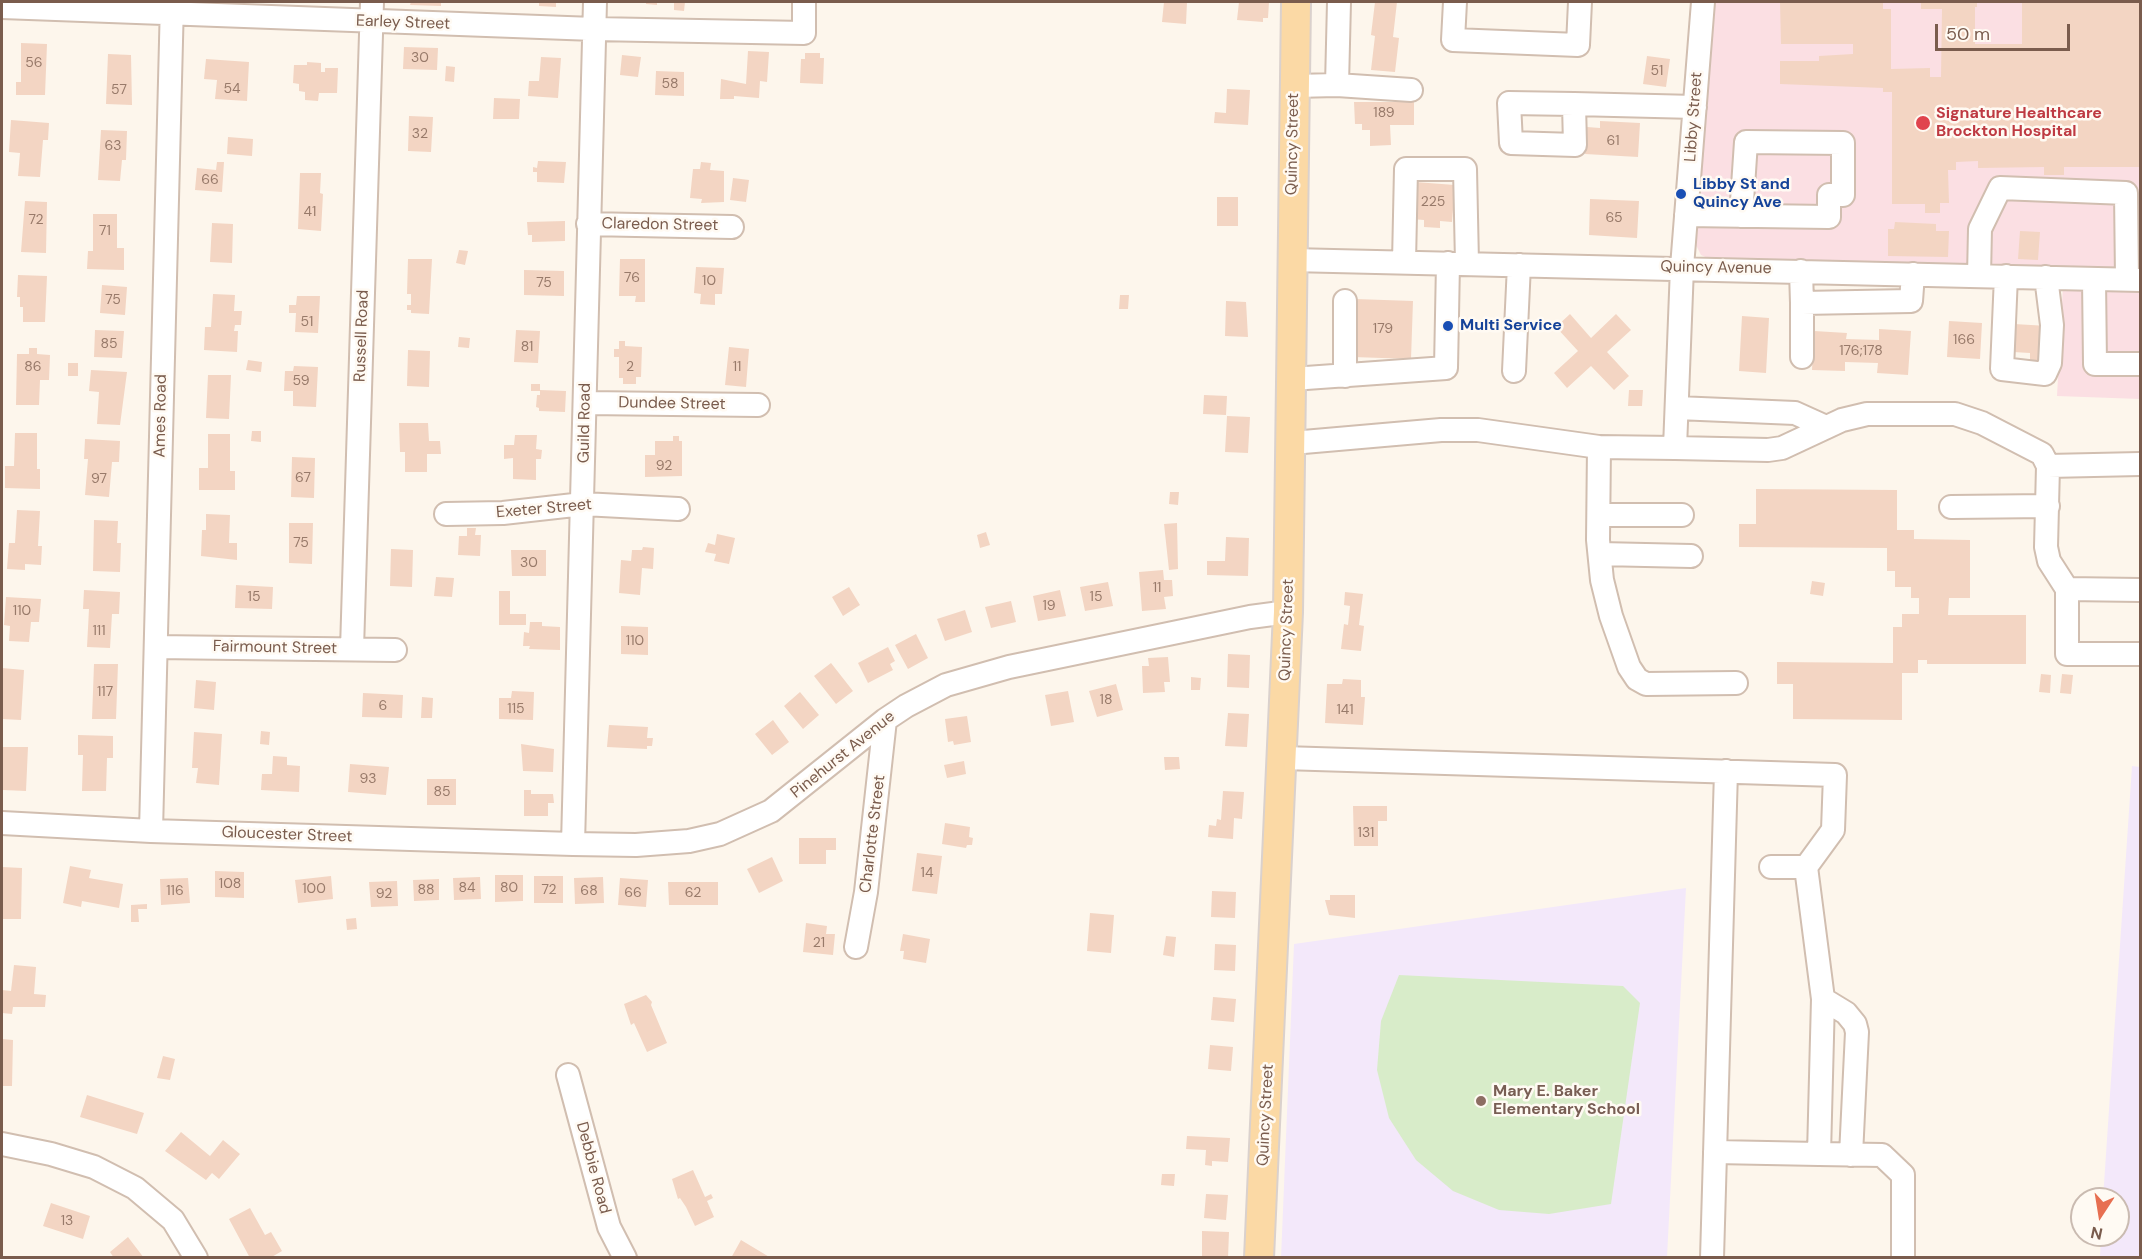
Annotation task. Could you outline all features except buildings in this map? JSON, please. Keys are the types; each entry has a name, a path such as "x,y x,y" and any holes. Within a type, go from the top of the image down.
{"main road":[{"name":"Quincy Street","path":"1259,1257 1288,612 1296,2"}],"street":[{"name":"Guild Road","path":"573,844 595,2"},
{"name":"Earley Street","path":"2,8 172,7 372,12 594,29 804,33 804,2"},
{"path":"1336,86 1339,2"},
{"path":"1455,2 1453,40 1578,45 1580,2"},
{"name":"Libby Street","path":"1675,448 1682,267 1703,2"},
{"name":"Ames Road","path":"151,831 172,7"},
{"name":"Russell Road","path":"352,649 372,12"},
{"path":"1294,86 1411,90"},
{"path":"1574,104 1695,106"},
{"path":"1686,215 1741,216 1829,217 1829,195 1843,195 1843,143 1746,142 1741,216"},
{"path":"1292,380 1446,368 1465,169 1406,169 1404,262"},
{"path":"1979,276 1980,229 2000,188 2126,193 2133,244 2134,280"},
{"name":"Claredon Street","path":"588,224 732,226"},
{"name":"Quincy Avenue","path":"1291,261 1682,267 2134,280"},
{"path":"1514,371 1519,264"},
{"path":"1801,270 1802,357"},
{"path":"1802,303 1911,301 1913,274"},
{"path":"2006,276 2002,369 2045,374 2050,363 2052,325 2046,277"},
{"path":"2094,279 2095,364 2140,364"},
{"path":"1345,301 1345,376"},
{"name":"Dundee Street","path":"586,403 758,405"},
{"path":"1677,408 1795,413 1826,427"},
{"path":"1292,443 1441,430 1478,430 1599,447 1768,450 1782,448 1842,420 1867,414 1955,414 1982,423 2017,440 2042,454 2048,466 2049,561 2067,589 2067,654 2140,654"},
{"path":"1599,447 1600,554 1611,616 1629,667 1637,679 1646,684 1736,683"},
{"path":"2048,466 2140,464"},
{"name":"Exeter Street","path":"446,514 503,513 583,504 678,509"},
{"path":"1951,507 2048,506"},
{"path":"1599,515 1682,515"},
{"path":"1600,554 1691,556"},
{"path":"2067,589 2140,590"},
{"name":"Pinehurst Avenue","path":"573,844 663,844 720,834 771,812 885,720 927,694 985,673 1250,617 1288,612"},
{"name":"Fairmount Street","path":"156,647 394,650"},
{"name":"Charlotte Street","path":"856,947 868,869 885,720"},
{"path":"1283,758 1835,775 1833,830 1806,867 1823,999 1819,1154"},
{"path":"1712,1257 1725,771"},
{"name":"Gloucester Street","path":"2,823 151,831 573,844"},
{"path":"1770,867 1806,867"},
{"path":"1823,999 1846,1013 1855,1023 1857,1032 1851,1155"},
{"name":"Debbie Road","path":"568,1075 609,1227 625,1257"},
{"path":"2,1144 51,1154 94,1167 135,1188 173,1220 196,1257"},
{"path":"1715,1152 1882,1155 1903,1175 1903,1257"}],"shaded area":[{"name":"Signature Healthcare Brockton Hospital","path":"1715,2 2140,2 2140,399 2057,396 2064,267 1710,259 1701,255 1696,245"},
{"path":"2132,766 2140,767 2140,1257 2100,1257 2100,1247 2130,1247 2130,1187 2104,1187"},
{"name":"Mary E. Baker Elementary School","path":"1686,888 1667,1257 1281,1258 1294,944"}],"green space":[{"path":"1399,975 1623,986 1640,1003 1611,1204 1549,1214 1499,1210 1453,1191 1416,1160 1389,1118 1377,1070 1381,1021"}],"place":[{"name":"Signature Healthcare Brockton Hospital","path":"1923,123"},
{"name":"Libby St and Quincy Ave","path":"1681,194"},
{"name":"Multi Service","path":"1448,326"},
{"name":"Mary E. Baker Elementary School","path":"1481,1101"}]}
